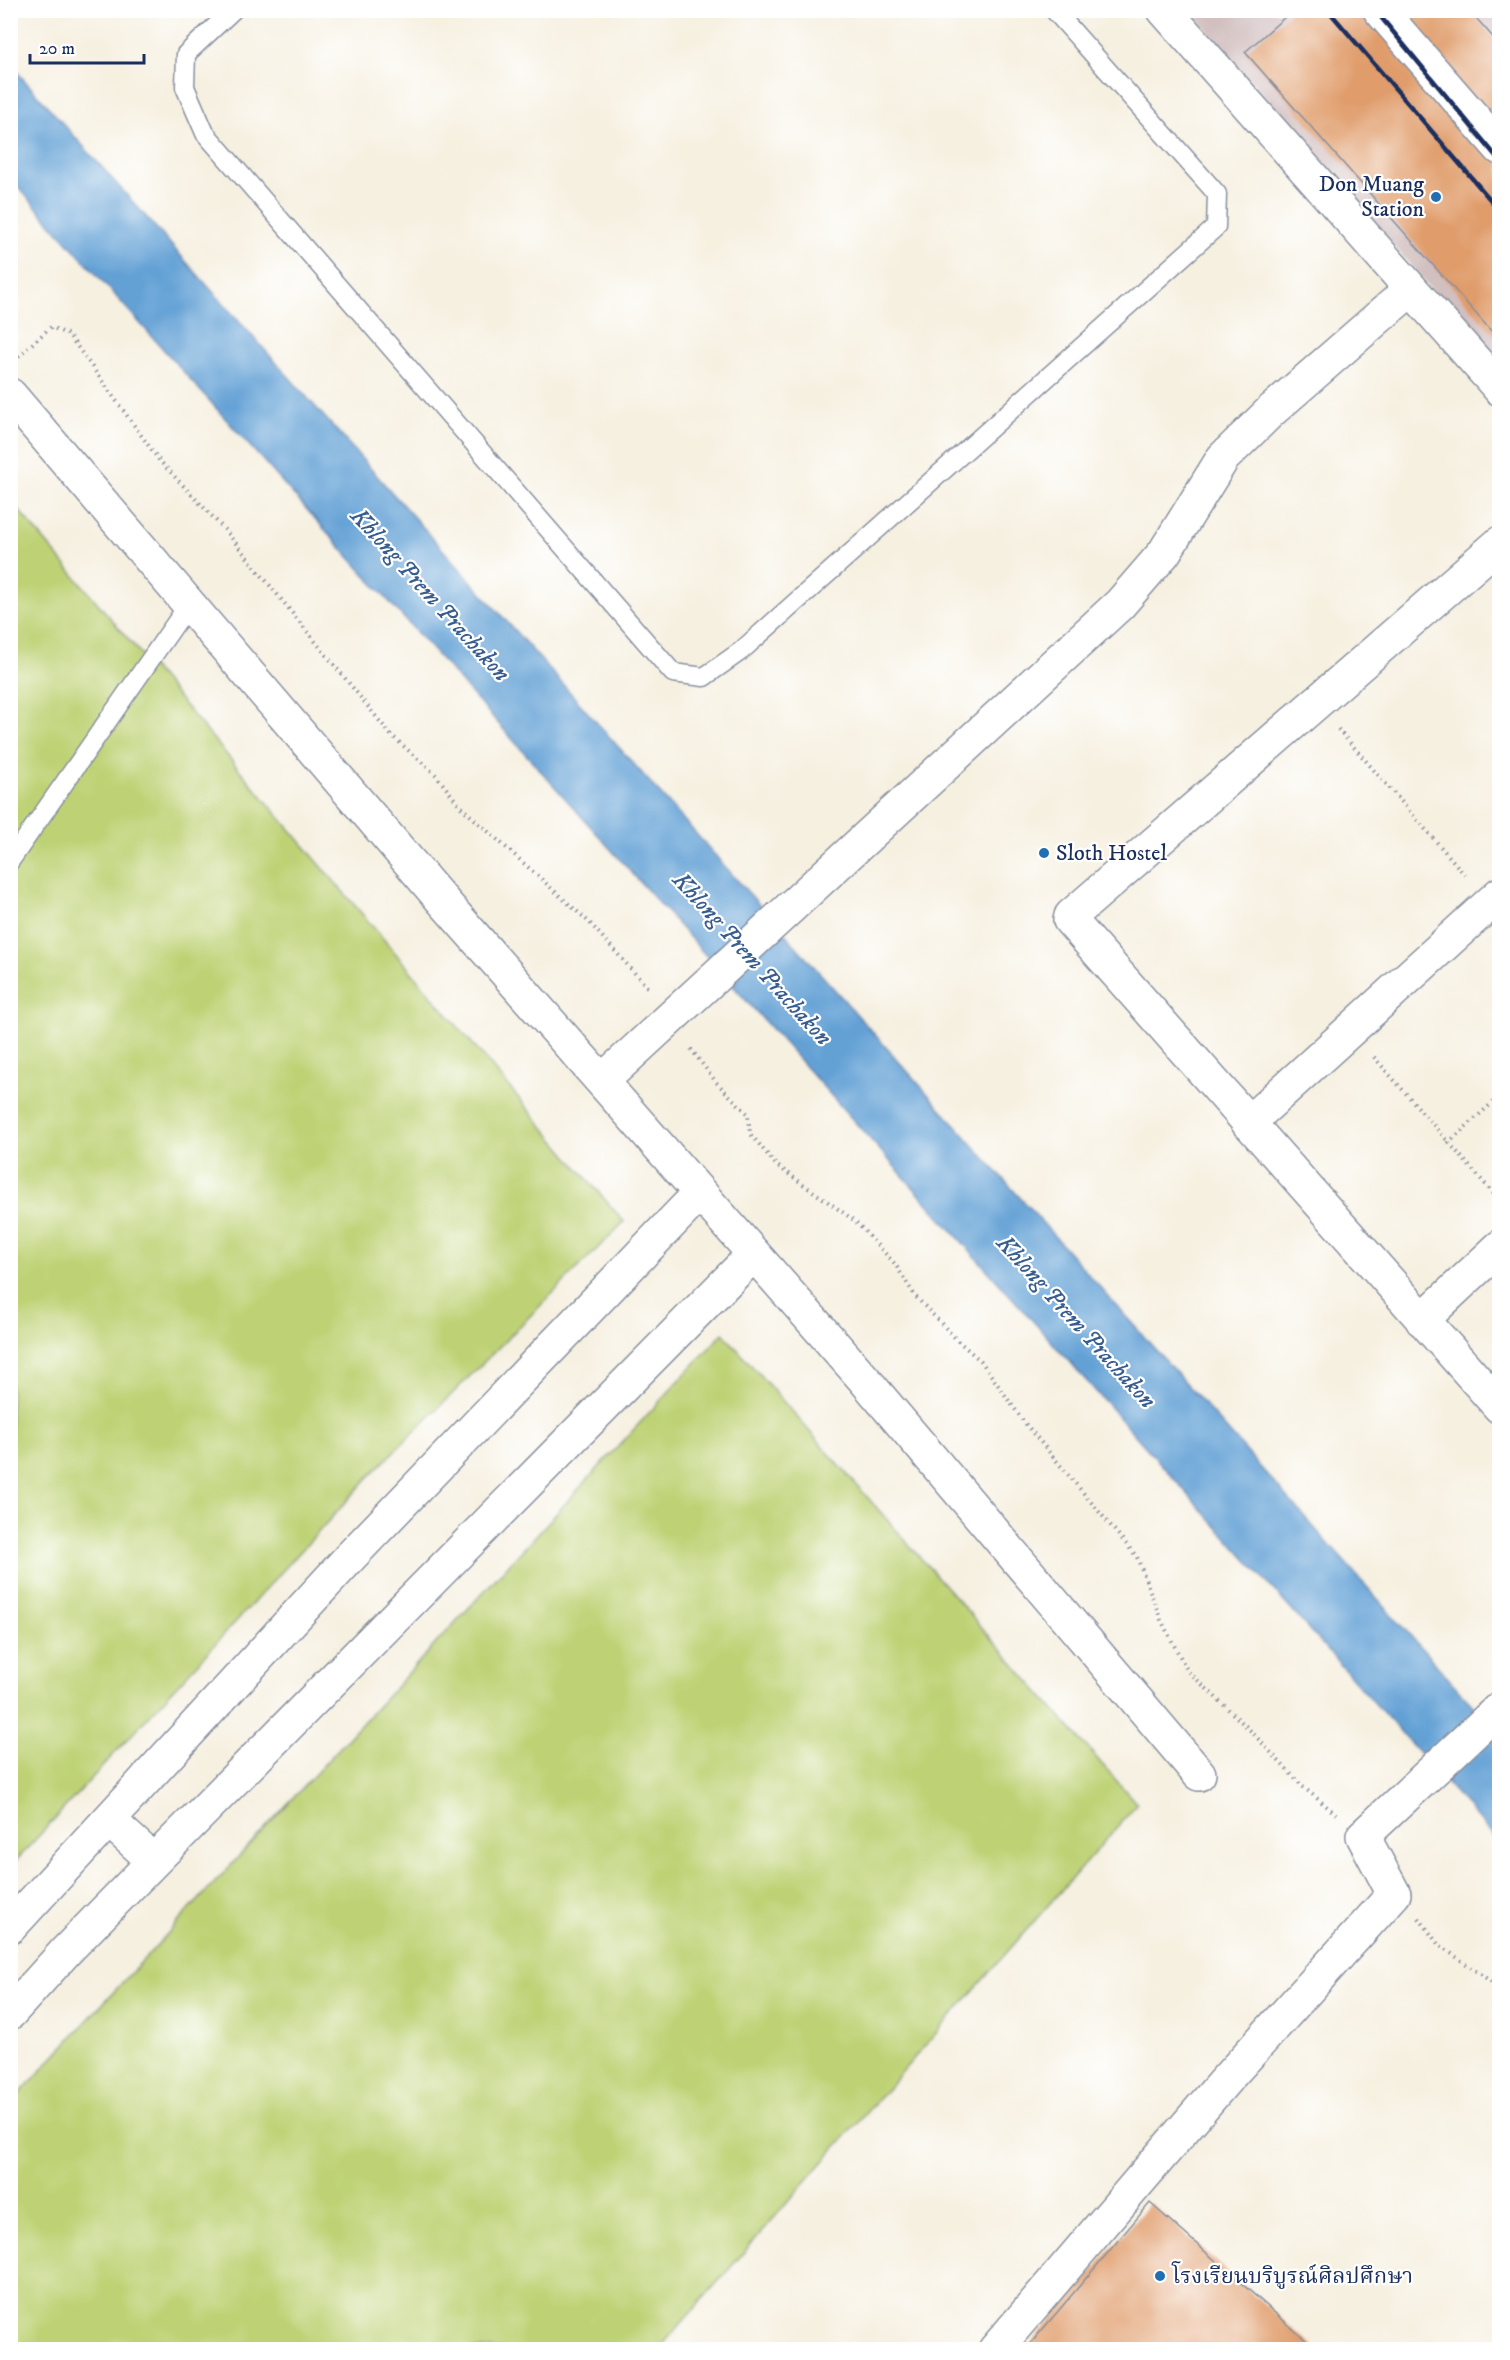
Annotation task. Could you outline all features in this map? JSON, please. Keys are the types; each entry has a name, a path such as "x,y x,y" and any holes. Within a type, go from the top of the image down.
{"street":[{"path":"1164,10 1500,389"},
{"path":"1380,10 1500,148"},
{"path":"602,1081 1120,604 1164,553 1223,458 1270,411 1411,289"},
{"path":"10,395 435,892 872,1388 1199,1774"},
{"path":"1500,543 1071,916 1070,920 1500,1407"},
{"path":"1248,1123 1495,898"},
{"path":"10,1928 352,1555 700,1193"},
{"path":"1422,1320 1500,1247"},
{"path":"10,2013 66,1951 154,1861 754,1254"},
{"path":"995,2349 1223,2083 1394,1894 1362,1836 1500,1708"},
{"path":"109,1820 154,1861"}],"lane":[{"path":"233,10 186,54 185,87 205,133 673,673 704,677 741,651 1216,227 1217,194 1054,10"},
{"path":"10,861 189,604"}],"path":[{"path":"10,364 51,327 69,335 159,460 225,530 390,735 435,774 461,807 589,922 651,992 676,1012 716,1082 748,1114 750,1133 776,1165 855,1221 895,1264 915,1296 958,1341 981,1361 1024,1422 1137,1557 1161,1620 1187,1670 1251,1731 1302,1786 1362,1836"},
{"path":"1316,704 1495,898"},
{"path":"1351,1030 1500,1202"},
{"path":"1448,1143 1500,1096"},
{"path":"1394,1894 1418,1917 1438,1944 1500,1988"}],"shaded area":[{"name":"Don Muang Station","path":"1190,11 1499,11 1499,368"}],"green space":[{"path":"10,500 624,1222 368,1478 11,1866"},
{"path":"723,1333 1137,1804 659,2349 11,2349 11,2103"}],"water":[{"name":"Khlong Prem Prachakon","path":"10,64 1499,1735 1499,1842 11,179"}],"building":[{"name":"Don Muang Station","path":"1293,10 1469,10 1500,45 1500,341 1245,52"},
{"name":"โรงเรียนบริบูรณ์ศิลปศึกษา","path":"1150,2203 1317,2350 1025,2350"}],"railway":[{"path":"1328,10 1500,211"},
{"path":"1375,10 1500,161"}],"place":[{"name":"Don Muang Station","path":"1436,197"},
{"name":"Sloth Hostel","path":"1044,853"},
{"name":"โรงเรียนบริบูรณ์ศิลปศึกษา","path":"1160,2276"}]}
